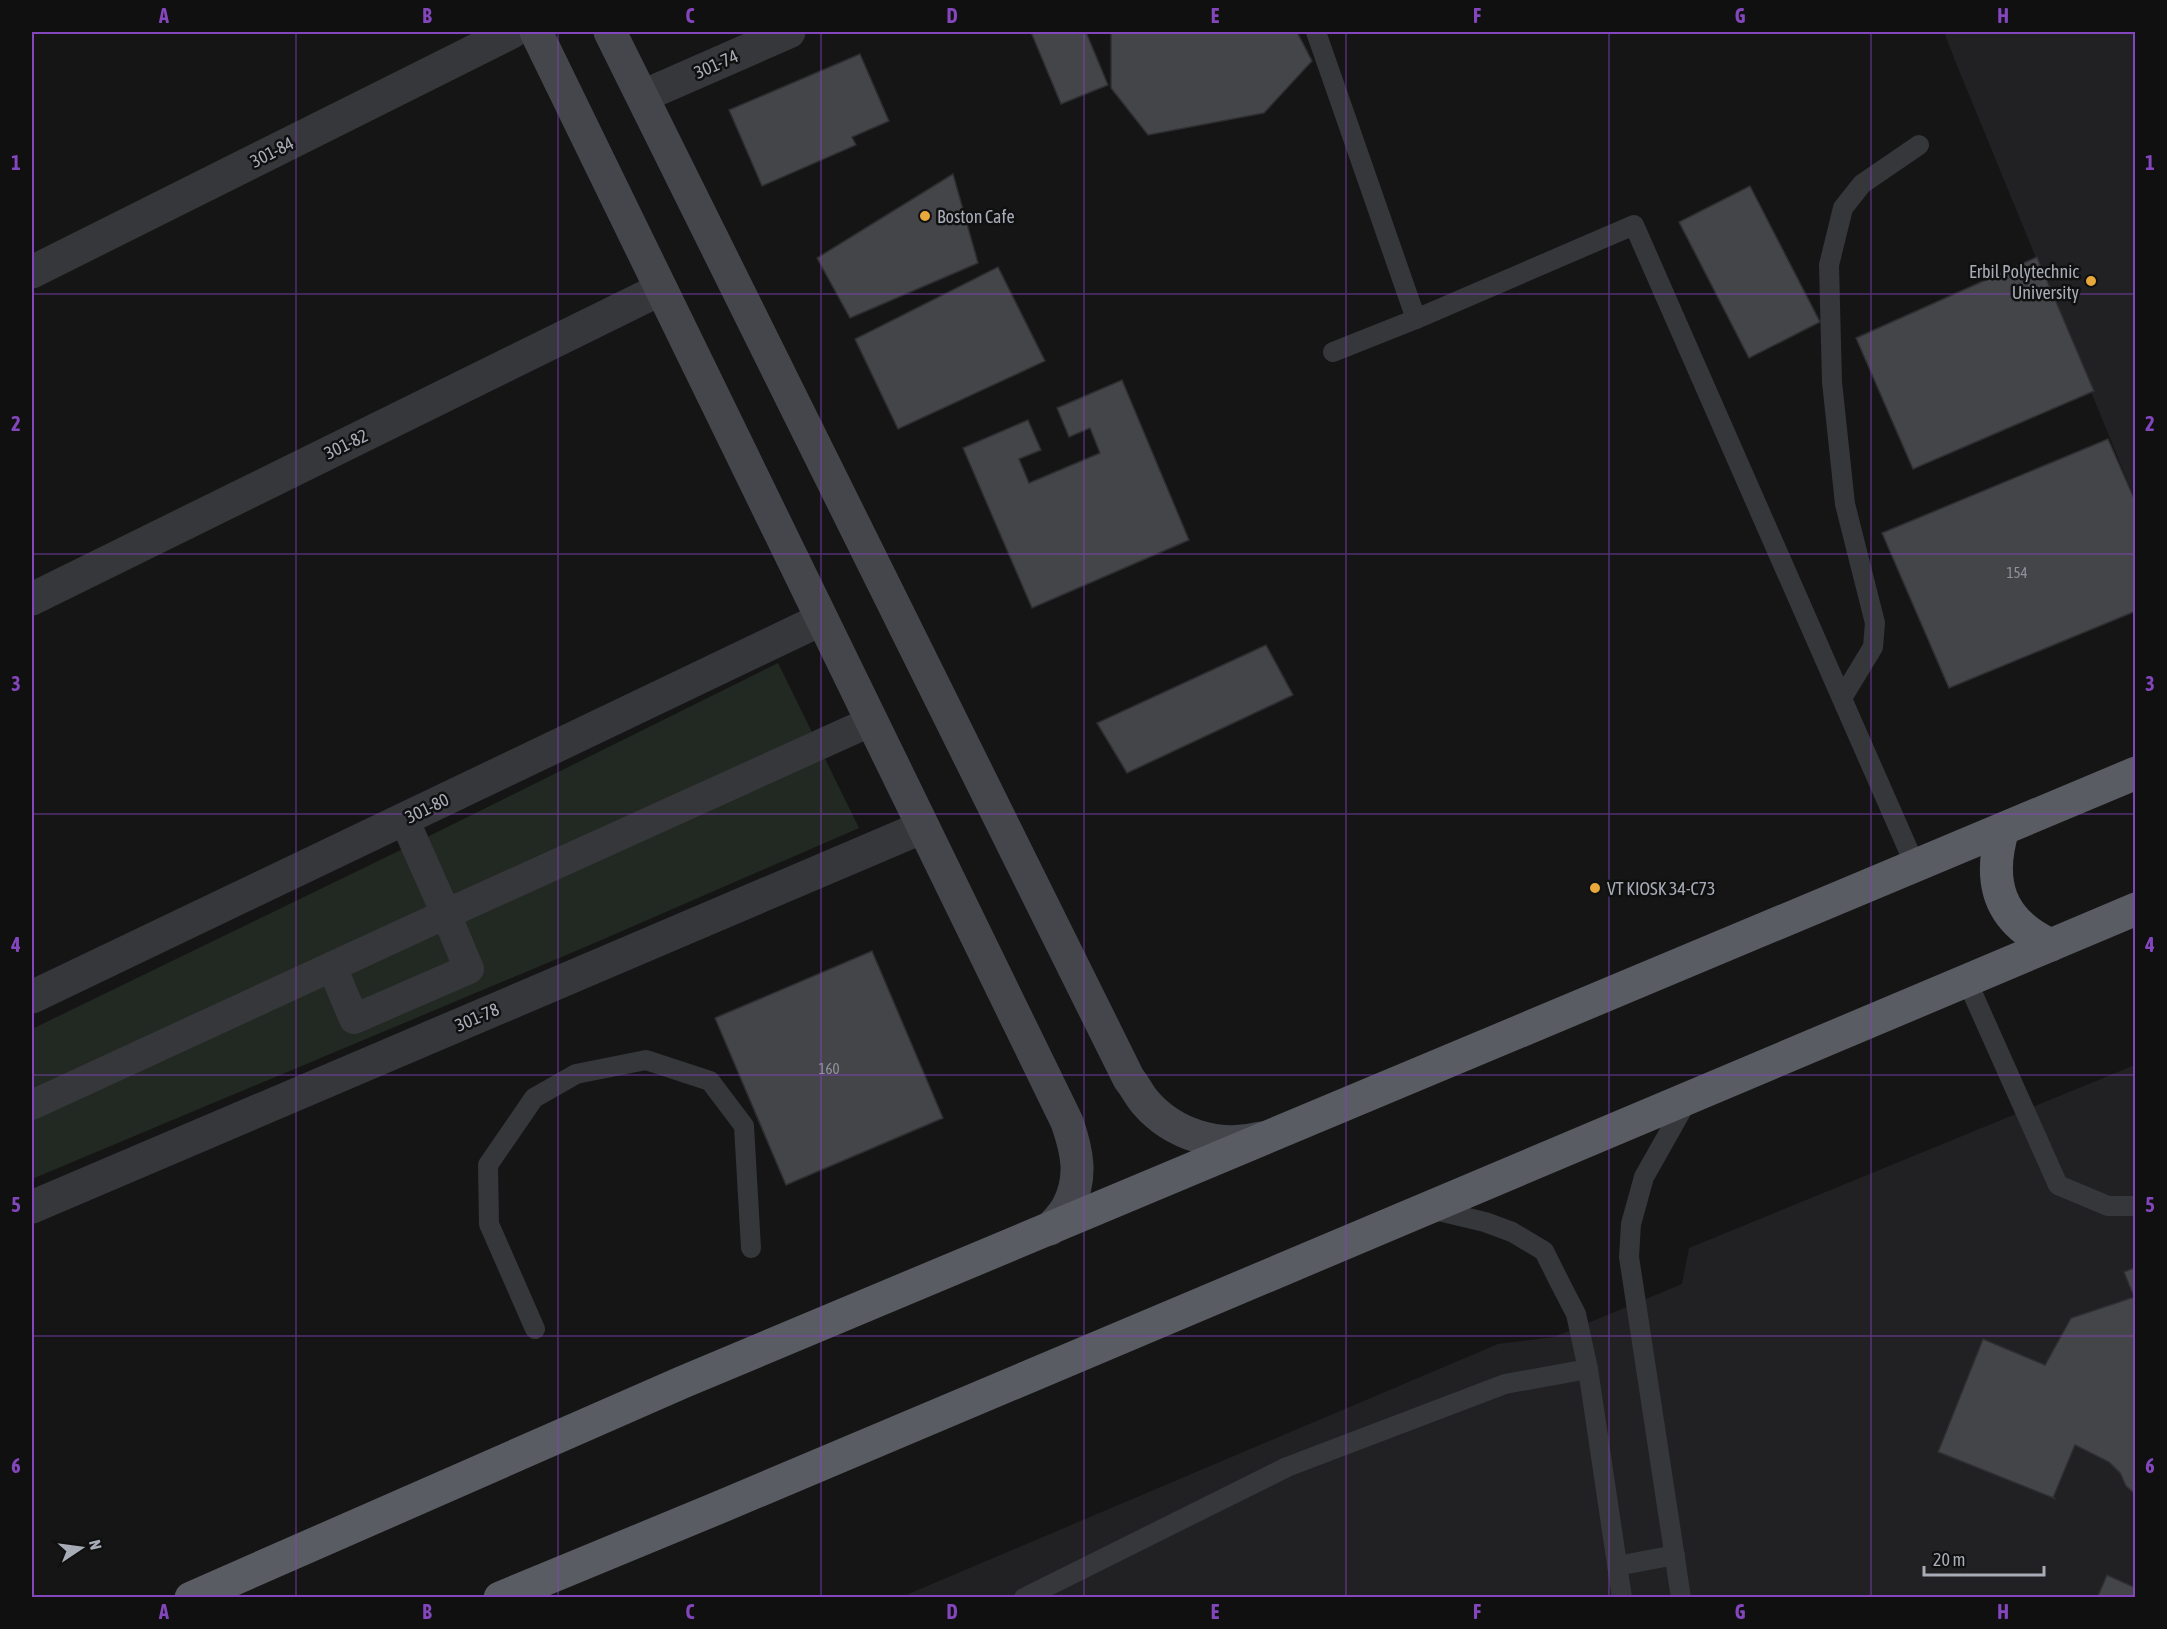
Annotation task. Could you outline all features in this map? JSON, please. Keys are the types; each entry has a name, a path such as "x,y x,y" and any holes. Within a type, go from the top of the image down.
{"highway":[{"path":"191,1598 683,1382 2136,773"},
{"path":"2003,829 1997,848 1996,866 2001,897 2009,914 2021,926 2035,937 2051,945"},
{"path":"500,1598 2136,909"}],"main road":[{"path":"536,32 1067,1122 1077,1149 1077,1179 1068,1206 1050,1229"},
{"path":"610,32 1130,1079 1145,1103 1167,1122 1193,1135 1221,1142 1249,1141 1277,1134"}],"street":[{"name":"301-84","path":"32,272 512,32"},
{"name":"301-74","path":"643,96 789,32"},
{"name":"301-82","path":"32,599 661,289"},
{"name":"301-80","path":"32,997 822,619"},
{"path":"32,1105 872,721"},
{"path":"332,967 354,1019 469,969 404,819"},
{"name":"301-78","path":"32,1207 923,827"}],"lane":[{"path":"1316,32 1416,319"},
{"path":"1842,698 1873,647 1875,623 1845,504 1832,382 1829,266 1843,208 1862,184 1919,145"},
{"path":"1332,352 1416,319 1634,225 1915,865"},
{"path":"1967,981 2058,1185 2108,1206 2136,1206"},
{"path":"535,1329 489,1224 488,1165 534,1098 576,1074 646,1060 710,1081 744,1126 751,1248"},
{"path":"1681,1598 1629,1257 1631,1224 1644,1177 1689,1098"},
{"path":"1427,1208 1485,1222 1512,1232 1544,1251 1576,1314 1588,1370 1622,1598"},
{"path":"1024,1598 1287,1467 1505,1384 1588,1370"},
{"path":"1617,1566 1675,1555"}],"shaded area":[{"name":"Erbil Polytechnic University","path":"1944,32 2135,32 2135,499 1956,63"},
{"path":"778,663 859,828 583,948 32,1179 32,1029"},
{"path":"2135,1065 2135,1597 899,1598 1498,1344 1554,1337 1682,1284 1689,1248"}],"building":[{"path":"1031,32 1086,32 1108,85 1061,104"},
{"path":"1111,32 1297,32 1312,61 1264,113 1148,135 1111,88"},
{"path":"860,54 889,121 852,137 856,145 762,186 729,110"},
{"name":"Boston Cafe","path":"953,174 978,263 850,318 817,258"},
{"path":"1750,186 1820,322 1749,358 1679,222"},
{"path":"2037,257 2094,391 1913,469 1856,338"},
{"path":"998,267 1045,361 898,429 855,339"},
{"path":"1122,380 1189,540 1032,608 963,448 1028,420 1041,450 1019,459 1029,483 1100,453 1090,428 1069,437 1057,408"},
{"path":"2108,439 2136,503 2136,611 1949,688 1882,533"},
{"path":"1266,645 1293,695 1127,773 1097,723"},
{"path":"872,951 943,1118 786,1185 715,1018"},
{"path":"2136,1267 2136,1495 2126,1486 2120,1473 2109,1462 2075,1445 2053,1498 1938,1452 1983,1339 2045,1365 2071,1318 2134,1297 2124,1272"},
{"path":"2107,1575 2136,1588 2136,1598 2097,1598"}],"place":[{"name":"Boston Cafe","path":"925,216"},
{"name":"Erbil Polytechnic University","path":"2091,281"},
{"name":"VT KIOSK 34-C73","path":"1595,888"}]}
